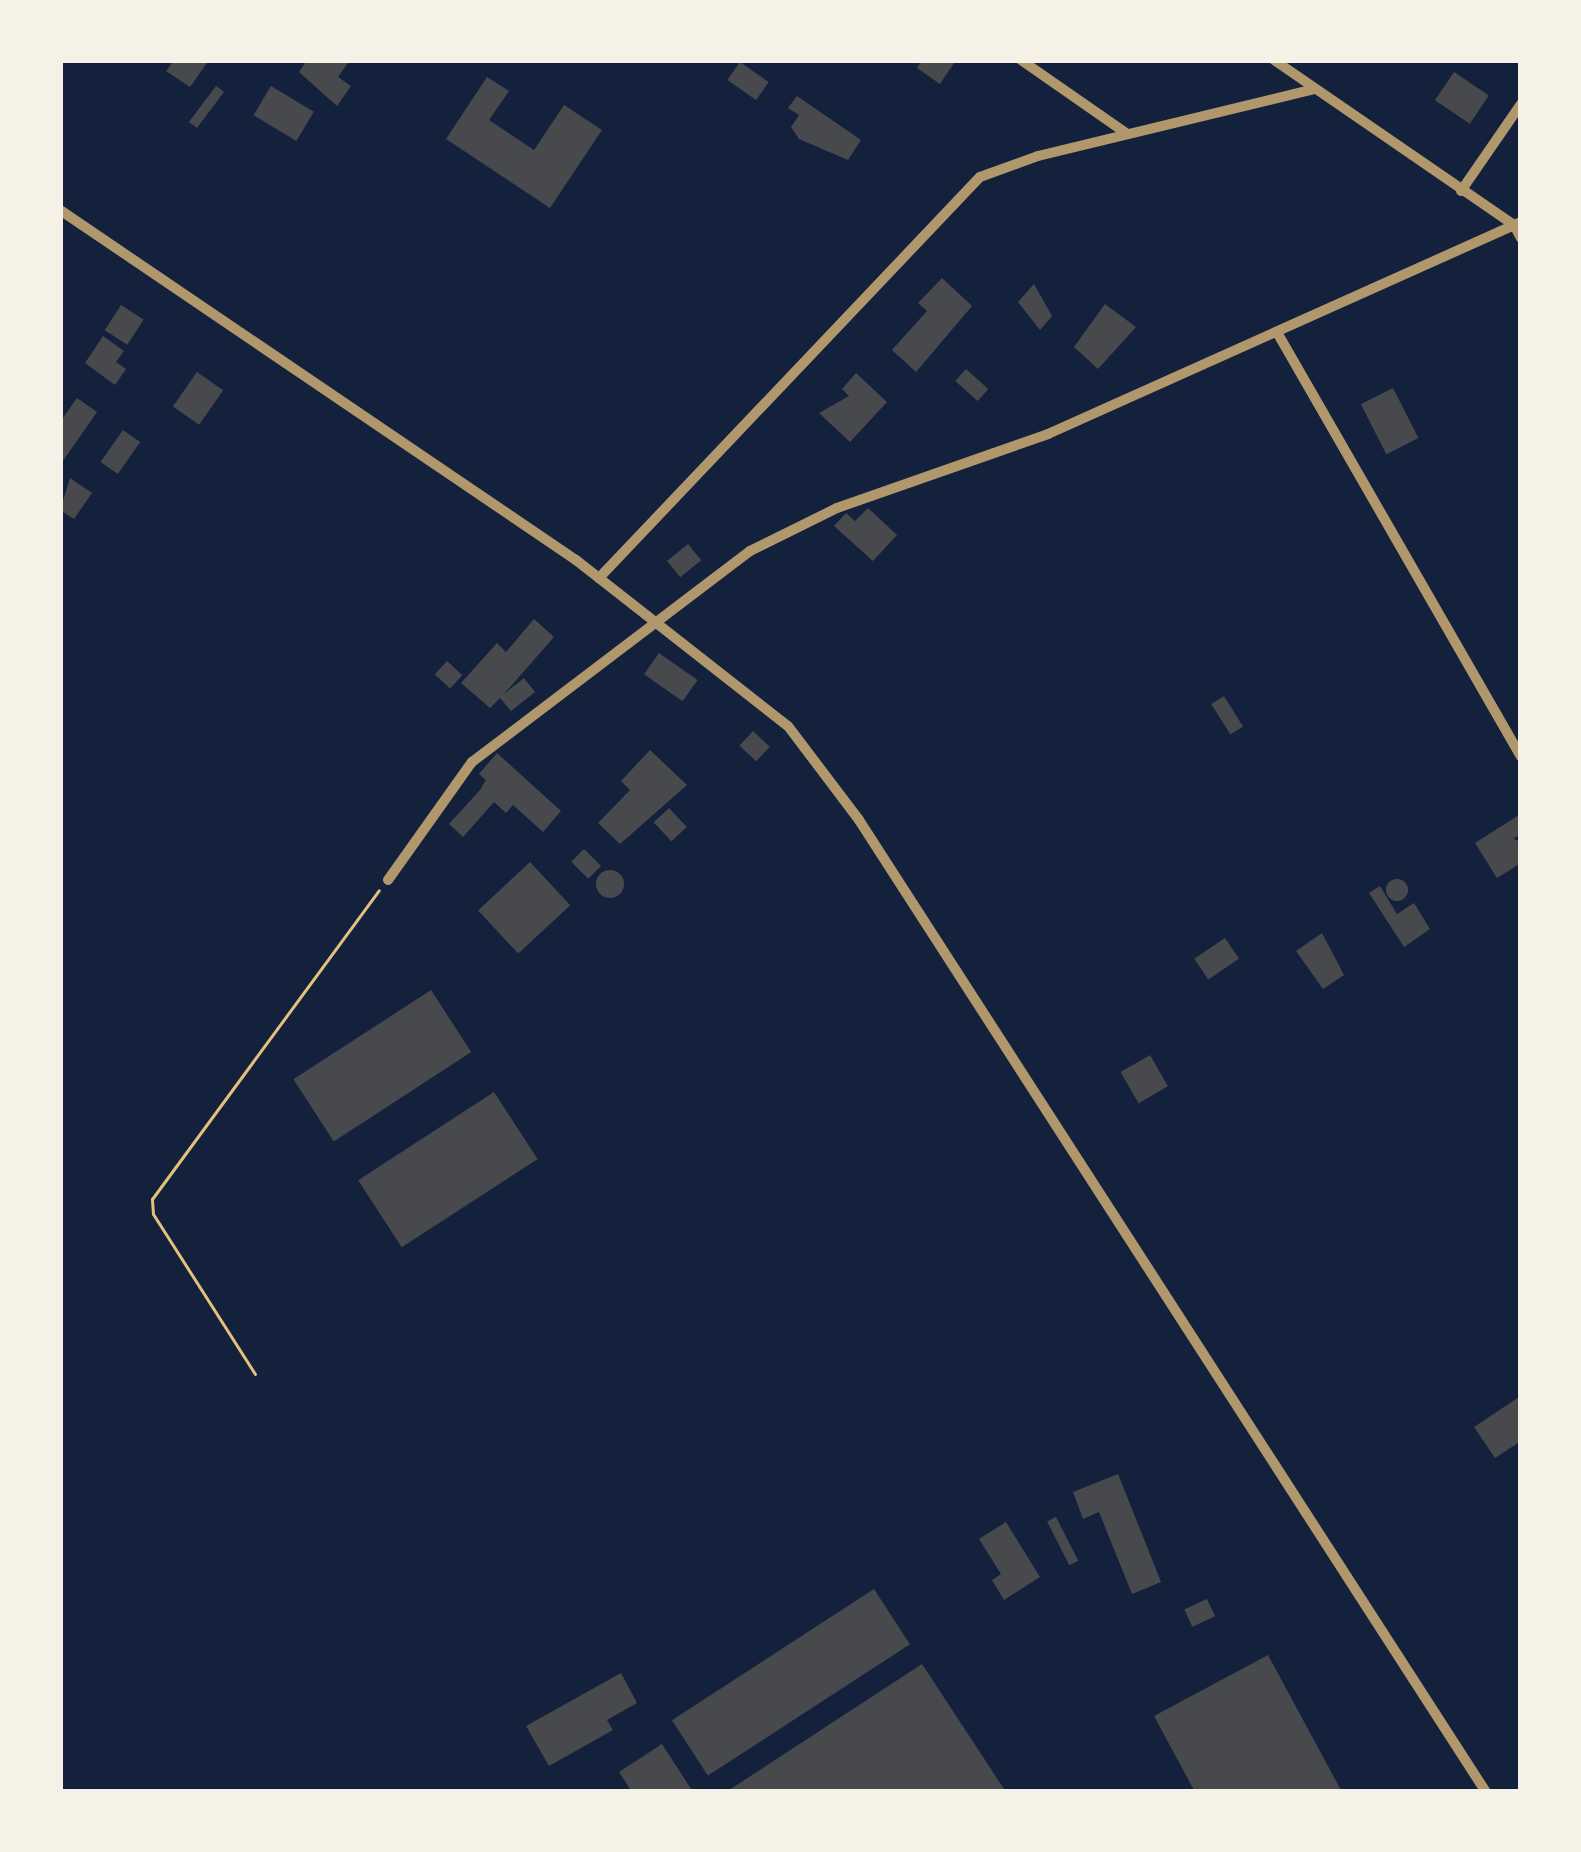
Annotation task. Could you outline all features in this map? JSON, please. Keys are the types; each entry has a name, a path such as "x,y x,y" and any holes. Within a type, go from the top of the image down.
{"street":[{"path":"1021,60 1126,133"},
{"path":"1274,60 1461,191 1517,224 1521,238"},
{"path":"599,578 974,181 1126,133 1314,88"},
{"path":"1461,191 1521,104"},
{"path":"60,210 599,578 771,709 841,793 1486,1792"},
{"path":"388,880 472,762 727,564 817,516 1048,434 1517,224"},
{"path":"1278,334 1521,756"}],"path":[{"path":"255,1374 153,1214 152,1199 388,880"}],"building":[{"path":"174,60 209,60 190,87 166,71"},
{"path":"307,60 350,60 338,77 351,86 337,106 299,72"},
{"path":"922,60 956,60 940,84 917,68"},
{"path":"740,62 769,82 756,100 727,80"},
{"path":"1454,72 1489,95 1470,124 1435,100"},
{"path":"487,77 509,91 489,120 534,150 564,105 602,130 550,208 446,139"},
{"path":"216,86 224,92 197,128 189,122"},
{"path":"271,86 314,112 296,141 253,115"},
{"path":"797,96 861,140 848,160 799,139 791,127 799,115 788,108"},
{"path":"942,278 972,306 916,372 892,350 927,311 918,303"},
{"path":"1034,284 1052,316 1040,330 1018,302"},
{"path":"1105,304 1136,327 1098,369 1074,347"},
{"path":"121,305 144,320 127,345 105,330"},
{"path":"103,336 124,351 116,362 126,369 115,385 85,363"},
{"path":"966,369 988,389 978,401 955,381"},
{"path":"197,372 223,390 199,425 173,406"},
{"path":"856,373 887,402 850,442 819,413 849,396 842,389"},
{"path":"1393,388 1418,438 1386,454 1361,404"},
{"path":"77,398 97,412 60,465 60,422"},
{"path":"123,430 140,442 118,474 101,462"},
{"path":"70,478 92,493 74,519 60,510"},
{"path":"868,508 897,535 873,561 834,526 846,513 855,521"},
{"path":"688,544 701,560 680,577 667,561"},
{"path":"534,619 554,637 504,694 524,678 535,692 511,711 500,698 490,708 461,683 497,643 506,652"},
{"path":"659,653 698,680 683,701 644,674"},
{"path":"447,661 462,675 450,688 435,674"},
{"path":"1224,696 1243,727 1230,734 1211,704"},
{"path":"753,731 770,747 756,761 739,746"},
{"path":"650,750 687,785 620,844 598,823 630,790 621,781"},
{"path":"497,753 561,811 543,832 513,805 506,813 494,802 463,837 449,824 480,790 486,780 479,774"},
{"path":"669,808 687,827 671,841 654,822"},
{"path":"1519,815 1521,834 1513,839 1521,841 1521,863 1497,878 1475,843"},
{"path":"584,849 601,866 588,879 571,862"},
{"path":"530,862 570,905 518,954 478,910"},
{"path":"610,870 620,874 624,884 620,894 610,898 600,894 596,884 600,874"},
{"path":"1397,879 1408,890 1397,901 1386,890"},
{"path":"1380,886 1397,914 1414,903 1430,929 1404,947 1369,893"},
{"path":"1322,933 1344,975 1323,989 1296,951"},
{"path":"1225,938 1239,959 1208,979 1194,959"},
{"path":"431,990 471,1052 334,1141 293,1079"},
{"path":"1150,1055 1168,1086 1139,1103 1121,1072"},
{"path":"494,1092 538,1159 402,1247 358,1180"},
{"path":"1519,1397 1521,1441 1495,1458 1474,1427"},
{"path":"1118,1474 1161,1582 1132,1594 1099,1512 1083,1519 1073,1492"},
{"path":"1056,1517 1078,1561 1069,1565 1047,1522"},
{"path":"1006,1522 1040,1577 1004,1600 992,1580 1001,1574 979,1539"},
{"path":"874,1589 910,1644 708,1776 672,1720"},
{"path":"1207,1599 1215,1616 1192,1627 1184,1610"},
{"path":"1268,1655 1342,1792 1195,1792 1154,1716"},
{"path":"922,1664 1006,1792 726,1792"},
{"path":"621,1673 637,1703 607,1720 613,1730 549,1766 526,1726"},
{"path":"662,1744 693,1792 632,1792 619,1772"}]}
